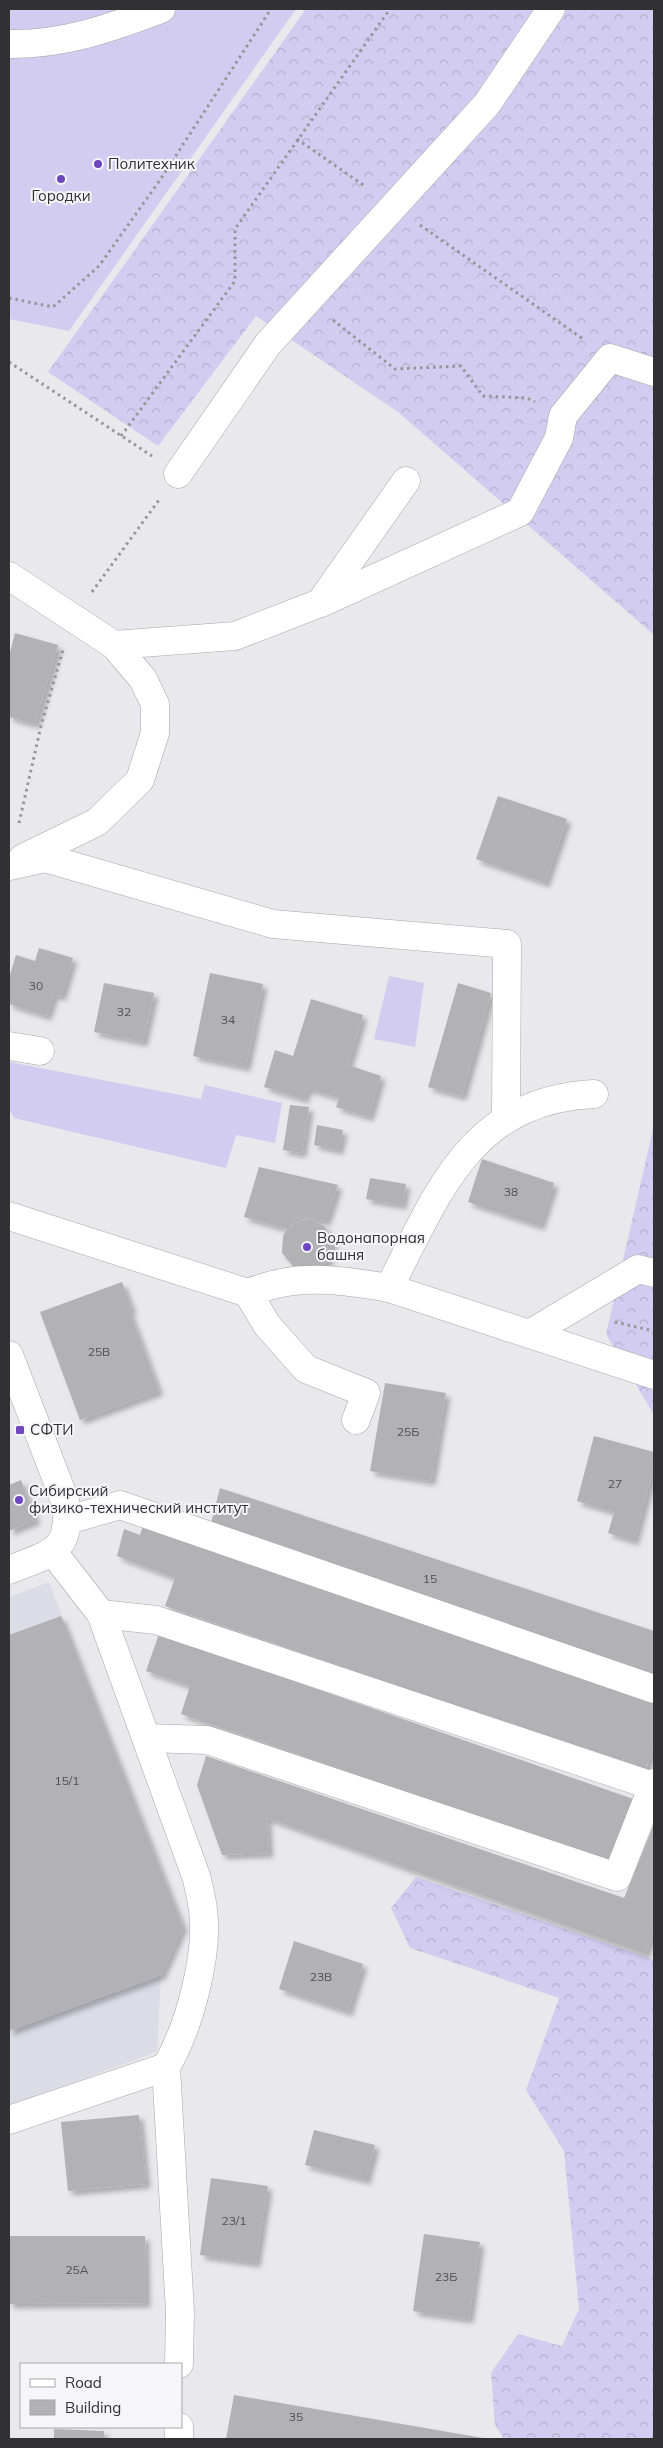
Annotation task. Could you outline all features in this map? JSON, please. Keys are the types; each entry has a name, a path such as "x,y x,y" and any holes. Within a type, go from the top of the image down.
{"street":[{"path":"9,44 58,41 96,33 161,9"},
{"path":"178,474 268,344 486,104 551,9"},
{"path":"114,645 235,636 320,604 520,512 559,438 563,416 610,358 654,372"},
{"path":"320,604 406,481"},
{"path":"9,576 114,645 143,679 155,704 155,733 140,780 97,822 9,865"},
{"path":"9,865 45,858 273,924 507,944 506,1118"},
{"path":"9,1046 40,1051"},
{"path":"389,1288 446,1179 475,1144 506,1118 570,1095 594,1094"},
{"path":"9,1216 248,1293 281,1283 312,1280 348,1282 389,1288 654,1374"},
{"path":"531,1333 638,1269 654,1272"},
{"path":"248,1293 266,1324 306,1368 366,1393 356,1420"},
{"path":"9,1355 65,1501 68,1520 63,1541 53,1552 9,1570"},
{"path":"68,1520 120,1505 654,1689"},
{"path":"53,1552 101,1614 147,1738 196,1880 203,1910 203,1956 177,2048 166,2067 180,2312 179,2363"},
{"path":"101,1614 156,1620 654,1785 617,1877 207,1740 147,1738"},
{"path":"9,2120 166,2067"}],"path":[{"path":"9,298 53,307 99,266 160,180 271,9"},
{"path":"121,436 235,281 235,230 296,139 390,9"},
{"path":"296,139 610,358"},
{"path":"307,301 394,369 461,366 483,396 527,398 563,416"},
{"path":"9,362 178,474"}],"shaded area":[{"path":"49,1582 183,1927 161,1975 157,2052 9,2106 9,1597"}],"green space":[{"name":"Политехник","path":"9,9 296,9 69,331 9,319"},
{"path":"306,9 654,9 654,635 398,412 256,316 158,446 48,372"},
{"path":"389,976 424,983 415,1047 374,1039"},
{"path":"9,1062 201,1099 205,1085 282,1103 275,1143 236,1135 226,1168 14,1118 9,1109"},
{"path":"654,1125 654,1415 606,1334"},
{"path":"416,1877 654,1960 654,2439 504,2439 495,2425 491,2373 518,2334 562,2346 579,2309 564,2151 526,2090 559,1998 410,1948 391,1908"}],"building":[{"path":"15,633 58,645 35,724 9,717 9,656"},
{"path":"498,796 567,819 545,883 476,859"},
{"path":"39,948 73,958 61,997 54,994 47,1016 9,1004 9,978 16,955 35,961"},
{"path":"210,973 263,984 246,1067 193,1056"},
{"path":"104,983 154,993 143,1042 94,1032"},
{"path":"458,983 491,993 462,1096 428,1087"},
{"path":"311,999 363,1015 348,1065 381,1076 369,1117 336,1107 339,1098 313,1090 307,1089 304,1099 264,1087 275,1050 293,1056"},
{"path":"290,1105 309,1107 302,1153 283,1150"},
{"path":"317,1125 343,1130 339,1150 314,1145"},
{"path":"482,1159 554,1183 540,1226 468,1202"},
{"path":"259,1167 338,1185 326,1221 298,1217 288,1228 301,1220 309,1219 324,1226 333,1240 330,1257 318,1269 301,1270 293,1266 282,1253 283,1236 287,1229 244,1217"},
{"path":"370,1178 406,1184 402,1205 366,1199"},
{"path":"122,1282 132,1309 129,1310 159,1391 80,1420 40,1312"},
{"path":"385,1383 446,1393 431,1481 370,1471"},
{"path":"594,1436 654,1452 654,1467 634,1541 608,1533 614,1512 577,1501"},
{"name":"Сибирский физико-технический институт","path":"21,1480 36,1520 9,1531 9,1485"},
{"path":"220,1488 654,1631 654,1677 210,1527"},
{"path":"144,1523 654,1701 654,1746 645,1771 165,1606 175,1578 117,1556 124,1529 140,1535"},
{"path":"61,1616 183,1927 161,1975 9,2031 9,1635"},
{"path":"159,1634 636,1800 614,1864 181,1714 190,1686 146,1671"},
{"path":"206,1756 624,1898 654,1824 654,1931 645,1954 267,1818 269,1853 222,1855 197,1785"},
{"path":"294,1941 363,1964 348,2012 279,1989"},
{"path":"139,2115 146,2184 68,2191 61,2122"},
{"path":"314,2130 375,2145 366,2180 305,2165"},
{"path":"211,2178 268,2186 256,2263 200,2255"},
{"path":"424,2234 480,2242 469,2319 413,2311"},
{"path":"9,2236 145,2236 146,2303 9,2304"},
{"path":"234,2395 483,2438 483,2439 226,2439"},
{"path":"54,2429 104,2431 104,2439 54,2439"}],"place":[{"name":"Политехник","path":"98,164"},
{"name":"Городки","path":"61,179"},
{"name":"Водонапорная башня","path":"307,1247"},
{"name":"СФТИ","path":"20,1430"},
{"name":"Сибирский физико-технический институт","path":"19,1500"}]}
